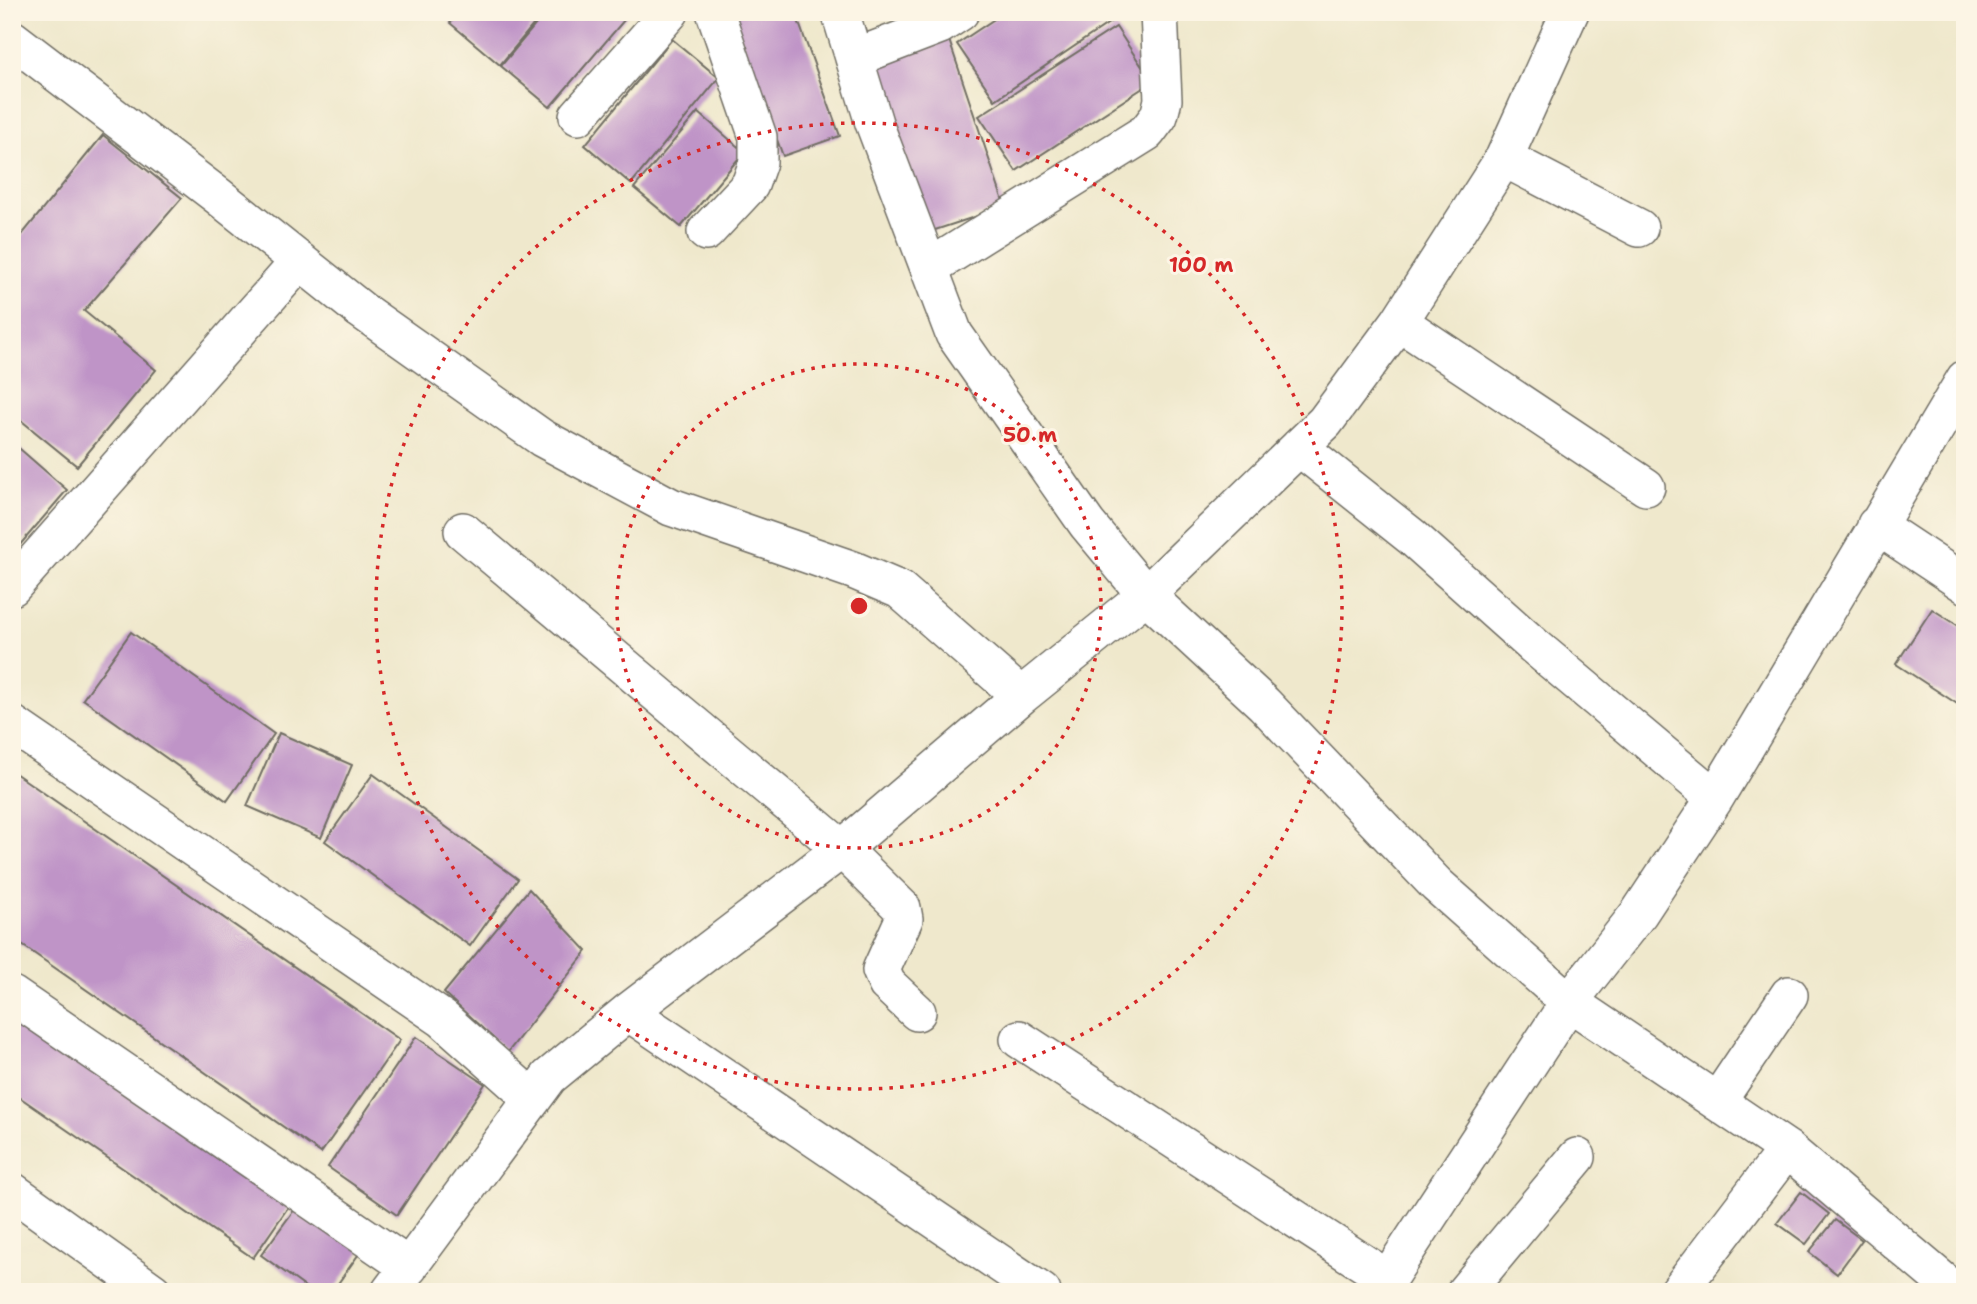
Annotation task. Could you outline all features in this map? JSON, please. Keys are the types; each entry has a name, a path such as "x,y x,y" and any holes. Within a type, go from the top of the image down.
{"street":[{"path":"578,116 670,12"},
{"path":"706,232 750,185 758,162 758,137 715,12"},
{"path":"840,12 874,123 954,334 1087,524 1146,595 1264,704 1437,885 1569,1002 1787,1149 1956,1292"},
{"path":"854,58 940,25 960,12"},
{"path":"929,268 1147,132 1159,116 1163,100 1159,12"},
{"path":"12,995 400,1279 549,1077 628,1012 842,849 1021,696 1146,595 1325,422 1399,322 1504,158 1570,12"},
{"path":"12,39 361,310 542,438 671,507 853,570 900,590 1021,696"},
{"path":"1504,158 1639,228"},
{"path":"12,587 300,261"},
{"path":"1399,322 1646,487"},
{"path":"1019,1039 1384,1285 1569,1002 1639,914 1715,798 1965,379"},
{"path":"1299,447 1412,537 1532,645 1715,798"},
{"path":"1876,526 1965,584"},
{"path":"463,531 842,849 902,908 904,919 881,970 887,984 917,1012"},
{"path":"12,724 443,1019 533,1099"},
{"path":"1717,1102 1788,995"},
{"path":"628,1012 1042,1292"},
{"path":"1678,1292 1787,1149"},
{"path":"1465,1292 1577,1157"},
{"path":"12,1191 153,1292"}],"building":[{"path":"460,12 544,12 500,65 450,23"},
{"path":"546,12 631,12 550,107 501,66"},
{"path":"731,12 795,12 840,136 783,156"},
{"path":"1005,12 1125,12 995,100 957,44"},
{"path":"1116,27 1152,82 1016,171 979,116"},
{"path":"948,37 1005,207 929,232 873,62"},
{"path":"672,39 719,78 631,184 585,145"},
{"path":"698,112 744,152 681,227 634,188"},
{"path":"103,135 182,198 84,311 156,370 77,466 12,413 12,247"},
{"path":"12,442 67,490 12,554"},
{"path":"1932,609 1965,630 1965,709 1896,664"},
{"path":"131,632 274,734 227,801 83,699"},
{"path":"279,733 352,765 321,838 247,806"},
{"path":"12,771 400,1040 321,1153 12,938"},
{"path":"373,774 518,879 470,946 325,841"},
{"path":"529,889 587,951 508,1052 444,993"},
{"path":"12,1010 291,1203 253,1258 12,1092"},
{"path":"416,1037 485,1084 397,1215 328,1167"},
{"path":"1801,1192 1829,1214 1806,1244 1777,1223"},
{"path":"300,1202 363,1248 332,1292 312,1292 261,1255"},
{"path":"1835,1220 1862,1240 1837,1274 1809,1252"}]}
